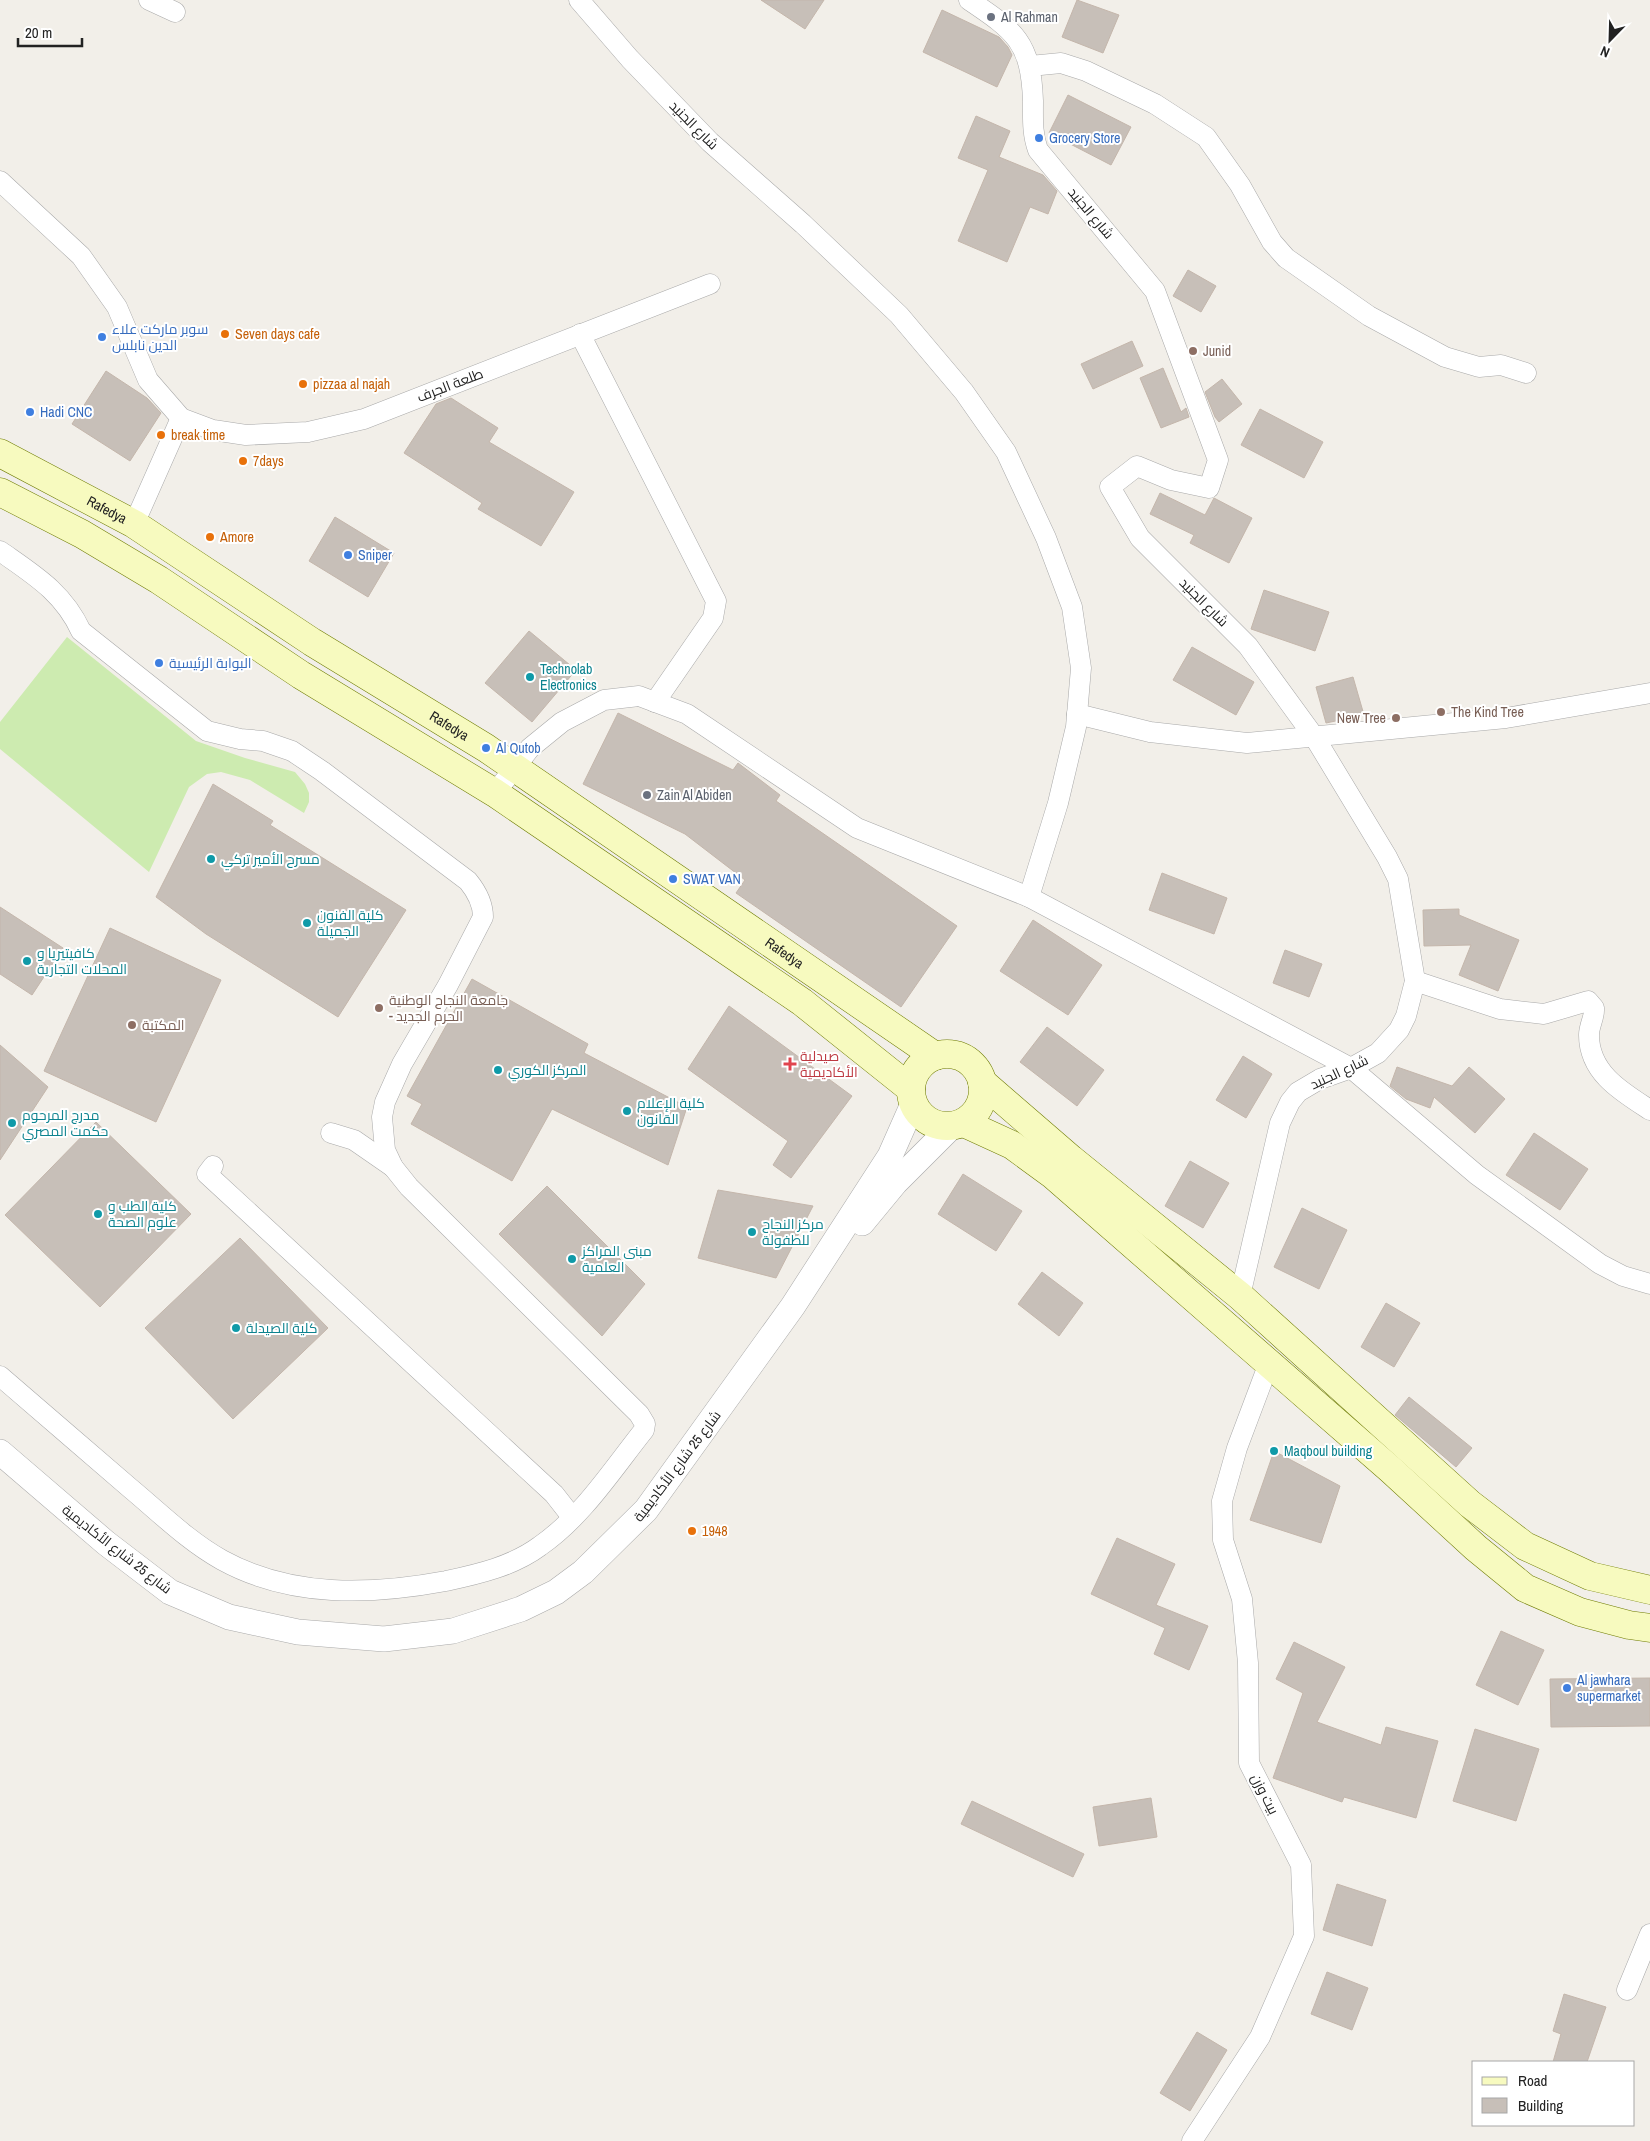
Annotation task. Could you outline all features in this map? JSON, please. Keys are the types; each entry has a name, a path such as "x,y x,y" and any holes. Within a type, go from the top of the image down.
{"main road":[{"name":"Rafedya","path":"0,453 134,524 312,642 514,767 935,1056"},
{"path":"0,492 82,534 159,580 301,675 495,793 802,1002 912,1096 920,1114 929,1122 940,1126 958,1124 973,1116 980,1105 983,1094 982,1082 977,1071 969,1062 959,1056 935,1056 925,1061 917,1070 912,1096"},
{"path":"982,1082 1071,1159 1240,1296 1470,1504 1526,1546 1590,1576 1650,1590"},
{"path":"958,1124 1012,1145 1054,1175 1390,1468 1476,1548 1525,1588 1580,1612 1629,1625 1650,1628"}],"street":[{"path":"149,0 176,12"},
{"name":"شارع الجنيد","path":"579,0 630,59 710,142 803,224 899,315 964,392 1006,452 1046,538 1072,607 1081,668 1076,728 1058,803 1028,897"},
{"name":"شارع الجنيد","path":"969,0 1010,29 1026,53 1030,66 1033,136 1038,150 1155,291 1218,460 1209,488 1171,480 1137,466 1110,487 1140,538 1248,646 1315,738 1392,865 1401,891 1415,981 1408,1008 1398,1030 1378,1053 1351,1068 1309,1084 1298,1092 1284,1114 1240,1296"},
{"path":"1030,66 1061,63 1086,71 1156,104 1206,137 1240,185 1272,242 1286,258 1369,316 1445,357 1478,367 1501,365 1526,373"},
{"path":"0,181 81,256 117,306 148,380 181,418 134,524"},
{"name":"طلعة الجرف","path":"181,418 213,430 246,435 308,432 364,419 710,284"},
{"path":"580,334 716,601 713,618 655,702"},
{"path":"0,551 61,598 72,611 81,631 207,731 240,739 263,741 292,751 322,771 468,882 475,890 483,909 480,924 402,1064 385,1102 383,1133 385,1150 393,1167"},
{"path":"1077,714 1150,732 1247,744 1506,718 1650,693"},
{"path":"495,793 530,748 562,722 604,700 639,696 687,714 856,828 1028,897 1351,1068 1477,1175 1608,1269 1650,1284"},
{"path":"1415,981 1500,1009 1544,1014 1588,1001 1594,1008 1590,1042 1599,1068 1614,1086 1650,1110"},
{"path":"793,1306 890,1156 912,1096"},
{"path":"793,1306 895,1184 958,1124"},
{"path":"0,1376 194,1541 223,1560 258,1578 321,1590 374,1591 422,1586 469,1576 524,1557 542,1545 584,1506 644,1430 644,1418 422,1201 393,1167 354,1140 331,1132"},
{"path":"213,1166 207,1174 547,1488 572,1517"},
{"name":"شارع 25 شارع الأكاديمية","path":"0,1452 152,1579 170,1592 209,1610 253,1624 298,1632 349,1637 384,1639 453,1631 522,1609 556,1592 608,1550 646,1510 793,1306"},
{"name":"بيت وزن","path":"1192,2141 1260,2038 1304,1936 1301,1865 1249,1763 1248,1663 1242,1599 1223,1540 1222,1501 1237,1448 1269,1363"},
{"path":"1628,1990 1650,1934"}],"green space":[{"path":"67,637 196,741 245,758 295,772 305,784 309,793 309,802 304,813 250,780 221,772 207,774 189,787 149,872 0,749 0,722"}],"building":[{"path":"761,0 824,0 805,29"},
{"path":"1077,0 1119,15 1103,53 1062,37"},
{"path":"942,10 999,37 1008,47 1012,55 997,87 923,52"},
{"path":"1068,95 1131,127 1111,165 1049,133"},
{"path":"976,116 1010,131 999,157 1043,175 1057,191 1048,214 1030,207 1007,262 958,241 988,170 958,158"},
{"path":"1188,270 1216,286 1201,312 1173,296"},
{"path":"1132,341 1143,366 1093,389 1081,364"},
{"path":"1163,368 1181,412 1186,408 1189,417 1161,428 1140,378"},
{"path":"106,371 147,398 161,413 130,461 72,424"},
{"path":"1222,379 1242,404 1219,422 1215,417 1205,392"},
{"path":"451,398 498,428 489,442 574,492 541,546 478,509 482,503 404,453 436,404"},
{"path":"1260,409 1323,442 1304,478 1241,445"},
{"path":"1160,493 1205,515 1214,498 1252,518 1229,563 1190,543 1194,535 1150,514"},
{"path":"335,517 394,553 368,597 309,561"},
{"path":"1264,590 1329,612 1315,651 1251,629"},
{"name":"Technolab Electronics","path":"529,631 576,670 532,722 485,683"},
{"path":"1192,647 1254,682 1236,715 1173,680"},
{"path":"1353,677 1364,715 1326,723 1316,687"},
{"path":"618,713 733,770 738,763 780,795 776,801 957,926 901,1007 736,893 745,880 685,834 583,784"},
{"name":"كلية الفنون الجميلة","path":"213,784 273,821 270,825 406,910 338,1017 206,934 156,897"},
{"path":"1162,873 1227,898 1214,934 1149,910"},
{"name":"كافيتيريا و المحلات التجارية","path":"0,907 63,948 32,995 0,974"},
{"path":"1459,909 1459,915 1519,940 1498,991 1459,975 1471,945 1424,946 1423,910"},
{"path":"1033,920 1102,965 1068,1015 1000,971"},
{"name":"المكتبة","path":"110,928 221,980 156,1122 44,1071"},
{"path":"1285,950 1322,964 1309,997 1273,983"},
{"name":"المركز الكوري","path":"472,979 588,1044 584,1053 687,1107 668,1165 552,1109 512,1181 411,1124 422,1104 407,1096"},
{"path":"729,1006 852,1096 791,1178 773,1165 788,1141 688,1069"},
{"path":"1047,1027 1104,1070 1077,1106 1020,1062"},
{"name":"مدرج المرحوم حكمت المصري","path":"0,1045 48,1087 0,1160"},
{"path":"1243,1056 1272,1074 1246,1118 1216,1100"},
{"path":"1397,1067 1452,1086 1469,1067 1505,1099 1475,1133 1434,1097 1430,1108 1406,1099 1390,1086"},
{"name":"كلية الطب و علوم الصحة","path":"96,1122 191,1214 100,1307 5,1215"},
{"path":"1534,1133 1588,1169 1560,1210 1506,1175"},
{"path":"1190,1161 1229,1183 1203,1228 1165,1206"},
{"path":"963,1174 1022,1211 996,1251 938,1214"},
{"name":"مبنى المراكز العلمية","path":"547,1186 645,1284 602,1336 499,1234"},
{"name":"مركز النجاح للطفولة","path":"718,1190 813,1206 776,1278 698,1258"},
{"path":"1302,1208 1347,1230 1319,1289 1274,1267"},
{"name":"كلية الصيدلة","path":"240,1238 328,1328 233,1419 145,1328"},
{"path":"1042,1272 1083,1303 1059,1336 1018,1304"},
{"path":"1386,1303 1420,1323 1394,1367 1361,1347"},
{"path":"1409,1397 1472,1448 1456,1467 1395,1415"},
{"path":"1274,1451 1340,1486 1321,1543 1250,1520"},
{"path":"1117,1538 1175,1564 1156,1605 1208,1626 1189,1670 1154,1654 1165,1628 1091,1594"},
{"path":"1501,1631 1544,1650 1518,1705 1476,1685"},
{"path":"1294,1642 1345,1667 1317,1722 1381,1745 1386,1727 1438,1741 1416,1818 1344,1797 1342,1802 1273,1778 1303,1693 1276,1679"},
{"path":"1650,1678 1650,1726 1551,1727 1550,1679"},
{"path":"1475,1729 1539,1749 1516,1821 1453,1801"},
{"path":"1151,1798 1157,1837 1099,1846 1093,1807"},
{"path":"972,1801 1084,1854 1073,1877 961,1824"},
{"path":"1337,1884 1386,1900 1372,1946 1323,1930"},
{"path":"1327,1972 1368,1988 1352,2030 1311,2014"},
{"path":"1564,1994 1606,2007 1587,2061 1553,2061 1561,2034 1553,2031"},
{"path":"1197,2032 1227,2050 1190,2111 1160,2093"}],"place":[{"name":"Al Rahman","path":"991,17"},
{"name":"Grocery Store","path":"1039,138"},
{"name":"Seven days cafe","path":"225,334"},
{"name":"سوبر ماركت علاء الدين نابلس","path":"102,337"},
{"name":"Junid","path":"1193,351"},
{"name":"pizzaa al najah","path":"303,384"},
{"name":"Hadi CNC","path":"30,412"},
{"name":"break time","path":"161,435"},
{"name":"7days","path":"243,461"},
{"name":"Amore","path":"210,537"},
{"name":"Sniper","path":"348,555"},
{"name":"البوابة الرئيسية","path":"159,663"},
{"name":"Technolab Electronics","path":"530,677"},
{"name":"The Kind Tree","path":"1441,712"},
{"name":"New Tree","path":"1396,718"},
{"name":"Al Qutob","path":"486,748"},
{"name":"Zain Al Abiden","path":"647,795"},
{"name":"مسرح الأمير تركي","path":"211,859"},
{"name":"SWAT VAN","path":"673,879"},
{"name":"كلية الفنون الجميلة","path":"307,923"},
{"name":"كافيتيريا و المحلات التجارية","path":"27,961"},
{"name":"جامعة النجاح الوطنية - الحرم الجديد","path":"379,1008"},
{"name":"المكتبة","path":"132,1025"},
{"name":"صيدلية الأكاديمية","path":"790,1064"},
{"name":"المركز الكوري","path":"498,1070"},
{"name":"كلية الإعلام القانون","path":"627,1111"},
{"name":"مدرج المرحوم حكمت المصري","path":"12,1123"},
{"name":"كلية الطب و علوم الصحة","path":"98,1214"},
{"name":"مركز النجاح للطفولة","path":"752,1232"},
{"name":"مبنى المراكز العلمية","path":"572,1259"},
{"name":"كلية الصيدلة","path":"236,1328"},
{"name":"Maqboul building","path":"1274,1451"},
{"name":"1948","path":"692,1531"},
{"name":"Al jawhara supermarket","path":"1567,1688"}]}
